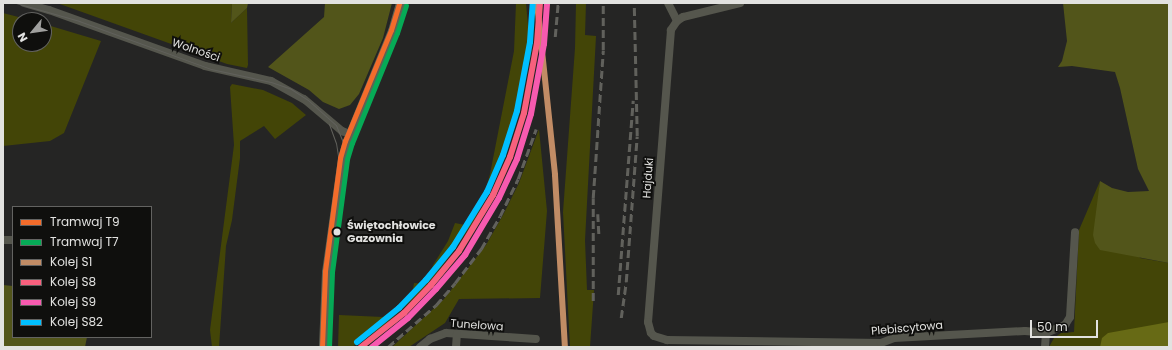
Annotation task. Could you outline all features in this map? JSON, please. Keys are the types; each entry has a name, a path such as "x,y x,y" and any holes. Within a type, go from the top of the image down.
{"street":[{"name":"Wolności","path":"24,3 49,10 205,66 271,81 304,98 342,131 350,134"},
{"path":"324,347 326,272 343,158 350,134 392,31 401,3"},
{"path":"668,3 677,21 693,14 740,3"},
{"name":"Hajduki","path":"654,336 649,328 649,313 669,39 671,30 677,21"},
{"name":"Plebiscytowa","path":"654,336 666,340 713,344 881,345 894,338 1026,331 1046,333 1065,325 1070,317 1075,232"},
{"name":"Tunelowa","path":"420,347 437,336 446,333 536,339"},
{"path":"1045,347 1046,333"},
{"path":"456,347 457,334"}],"shaded area":[{"path":"57,3 232,3 231,23 247,8 247,68 227,64"},
{"path":"232,3 248,3 247,8 231,23"},
{"path":"325,3 392,3 383,38 359,94 350,105 339,109 323,102 309,90 268,67 324,17"},
{"path":"516,3 526,3 529,36 527,50 532,50 515,126 489,192 481,208 490,174 514,51"},
{"path":"576,3 586,3 585,35 596,36 585,240 587,290 594,290 590,347 570,347 563,212 575,48"},
{"path":"1063,3 1169,3 1169,263 1100,250 1095,243 1093,235 1100,181 1112,188 1128,192 1149,191 1138,169 1115,72 1072,66 1058,67 1062,61 1067,41"},
{"path":"3,13 12,15 12,52 52,52 52,26 101,41 64,133 50,141 3,146"},
{"path":"232,84 263,90 292,103 306,115 275,139 264,126 240,141 240,158 232,220 226,246 219,347 212,347 210,330 234,145 230,87"},
{"path":"539,129 547,211 540,298 459,299 445,323 409,347 392,347 444,299 486,245 519,183"},
{"path":"1100,181 1099,192 1140,258 1169,263 1169,347 1049,347 1054,338 1061,333 1074,332 1079,230"},
{"path":"476,206 481,208 455,249 420,293 381,328 352,347 338,347 339,315 383,317 412,295 414,283 427,284 433,265 448,241 455,223 465,225"},
{"path":"3,285 12,286 12,338 87,338 85,347 3,347"},
{"path":"1169,322 1169,347 1100,347 1102,338 1108,333"}],"tram line":[{"path":"16,3 79,21 211,69 271,82 291,89 308,100 336,125 343,142 342,167"},
{"name":"T9","path":"322,347 325,271 340,158 345,141 391,30 399,3"},
{"name":"T7","path":"329,347 332,272 347,159 352,143 397,33 406,5"},
{"path":"329,124 336,143 339,163"}],"railway":[{"path":"555,37 558,3"},
{"path":"593,301 593,198 603,50 603,3"},
{"path":"621,318 626,282 637,136 634,3"},
{"path":"618,295 633,101"},
{"path":"388,347 436,305 481,249 500,216 518,179 536,129"},
{"path":"598,214 599,234"}],"rail line":[{"name":"S82","path":"357,342 399,308 426,280 453,247 487,192 503,155 517,111 530,42 533,3"},
{"name":"S1","path":"537,3 555,175 565,347"},
{"name":"S8","path":"361,347 404,313 431,285 459,251 493,195 510,157 524,113 537,43 540,3"},
{"name":"S9","path":"372,347 408,318 436,289 465,255 499,198 517,159 531,114 544,44 547,4"}],"place":[{"name":"Świętochłowice Gazownia","path":"337,232"}]}
